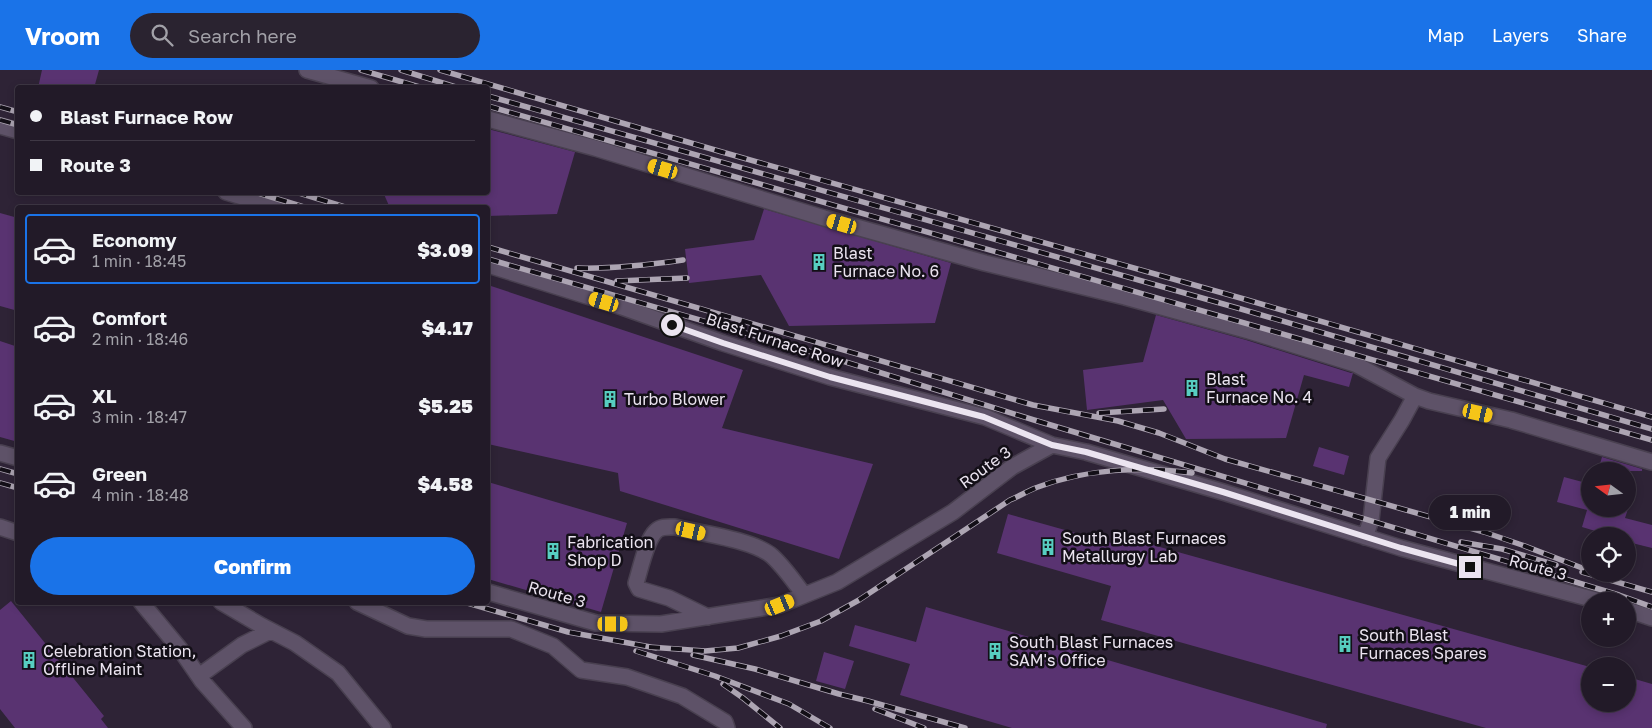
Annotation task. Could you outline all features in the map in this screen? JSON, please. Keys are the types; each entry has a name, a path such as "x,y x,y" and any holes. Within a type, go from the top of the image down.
{"street":[{"path":"306,70 360,85"},
{"path":"490,120 595,148 842,224 1249,331 1355,364 1415,396 1429,401 1511,420 1652,462"},
{"path":"0,126 15,130"},
{"path":"236,195 268,205"},
{"name":"Blast Furnace Row","path":"490,266 622,307 723,343 830,377 984,417 1052,445"},
{"path":"1365,536 1371,520 1378,458 1415,396"},
{"name":"Route 3","path":"490,593 596,623 662,624 780,605 837,582 953,512 1012,467 1052,445 1086,452 1365,536 1581,596"},
{"path":"0,453 15,457"},
{"path":"0,527 15,532"},
{"path":"708,617 670,598 639,589 636,583 655,531 663,527 675,527 755,546 770,555 786,571 804,595"},
{"path":"143,605 180,649 199,676 244,728"},
{"path":"226,605 270,631 295,643 338,673 383,728"},
{"path":"363,605 408,626 426,629 511,629 553,646 581,670 627,677 682,696 730,726"},
{"path":"1636,613 1652,618"},
{"path":"199,676 242,645 270,631"}],"building":[{"path":"42,70 99,70 95,85 39,85"},
{"path":"490,130 575,152 557,214 490,216 490,205 389,205 384,195 490,195"},
{"name":"Blast Furnace No. 6","path":"764,209 951,263 935,323 789,326 761,275 689,283 685,249 754,240"},
{"path":"0,213 15,217 15,310 0,306"},
{"name":"Turbo Blower","path":"490,286 743,370 722,428 873,464 839,559 620,491 618,473 490,444"},
{"name":"Blast Furnace No. 4","path":"1156,315 1353,373 1349,387 1304,375 1286,438 1186,439 1163,400 1087,410 1083,370 1143,362"},
{"path":"0,341 15,346 15,441 0,437"},
{"path":"1319,447 1349,456 1344,475 1313,466"},
{"path":"1602,457 1619,462 1601,462"},
{"path":"1636,467 1642,469 1642,471 1636,471"},
{"path":"1564,477 1581,482 1581,508 1557,502"},
{"name":"Fabrication Shop D","path":"490,483 627,523 601,612 490,580"},
{"name":"South Blast Furnaces Spares","path":"1008,514 1122,546 1124,537 1581,664 1581,712 1636,712 1636,679 1652,684 1652,728 1486,728 1101,620 1111,586 997,553"},
{"path":"1585,518 1625,518 1652,525 1652,548 1636,544 1636,527 1582,527"},
{"name":"Celebration Station, Offline Maint","path":"11,601 104,716 101,719 108,728 15,728 0,709 0,610"},
{"name":"South Blast Furnaces SAM's Office","path":"926,607 1327,724 1326,728 1012,728 900,695 910,664 849,646 855,625 916,642"},
{"path":"824,652 854,661 845,689 816,681"}],"railway":[{"path":"361,70 413,85"},
{"path":"401,70 449,85"},
{"path":"440,70 1652,417"},
{"path":"490,97 1241,309 1652,429"},
{"path":"0,107 15,111"},
{"path":"490,107 1652,440"},
{"path":"0,120 15,124"},
{"path":"265,195 297,205"},
{"path":"306,195 338,205"},
{"path":"490,248 1033,405 1118,421 1159,433 1225,459 1484,532 1581,568"},
{"path":"490,260 836,359 1619,595 1652,607"},
{"path":"577,268 604,268 683,260"},
{"path":"617,281 687,278"},
{"path":"1099,413 1164,409"},
{"path":"0,469 15,473"},
{"path":"649,647 705,651 738,648 781,636 821,621 859,600 1010,500 1035,488 1056,481 1075,476 1114,471 1153,470 1192,473"},
{"path":"0,483 15,487"},
{"path":"1461,542 1502,549 1556,565"},
{"path":"1617,582 1652,592"},
{"path":"474,605 568,632 656,648"},
{"path":"636,651 715,676 789,704 830,728"},
{"path":"693,655 755,669 965,728"},
{"path":"723,684 780,728"},
{"path":"875,709 924,728"}],"place":[{"name":"Blast Furnace No. 6","path":"819,262"},
{"name":"Blast Furnace No. 4","path":"1192,388"},
{"name":"Turbo Blower","path":"610,399"},
{"name":"South Blast Furnaces Metallurgy Lab","path":"1048,547"},
{"name":"Fabrication Shop D","path":"553,551"},
{"name":"South Blast Furnaces Spares","path":"1345,644"},
{"name":"South Blast Furnaces SAM's Office","path":"995,651"},
{"name":"Celebration Station, Offline Maint","path":"29,660"}],"route":[{"path":"672,325 830,377 984,417 1052,445 1086,452 1223,492 1401,548 1470,567"}]}
